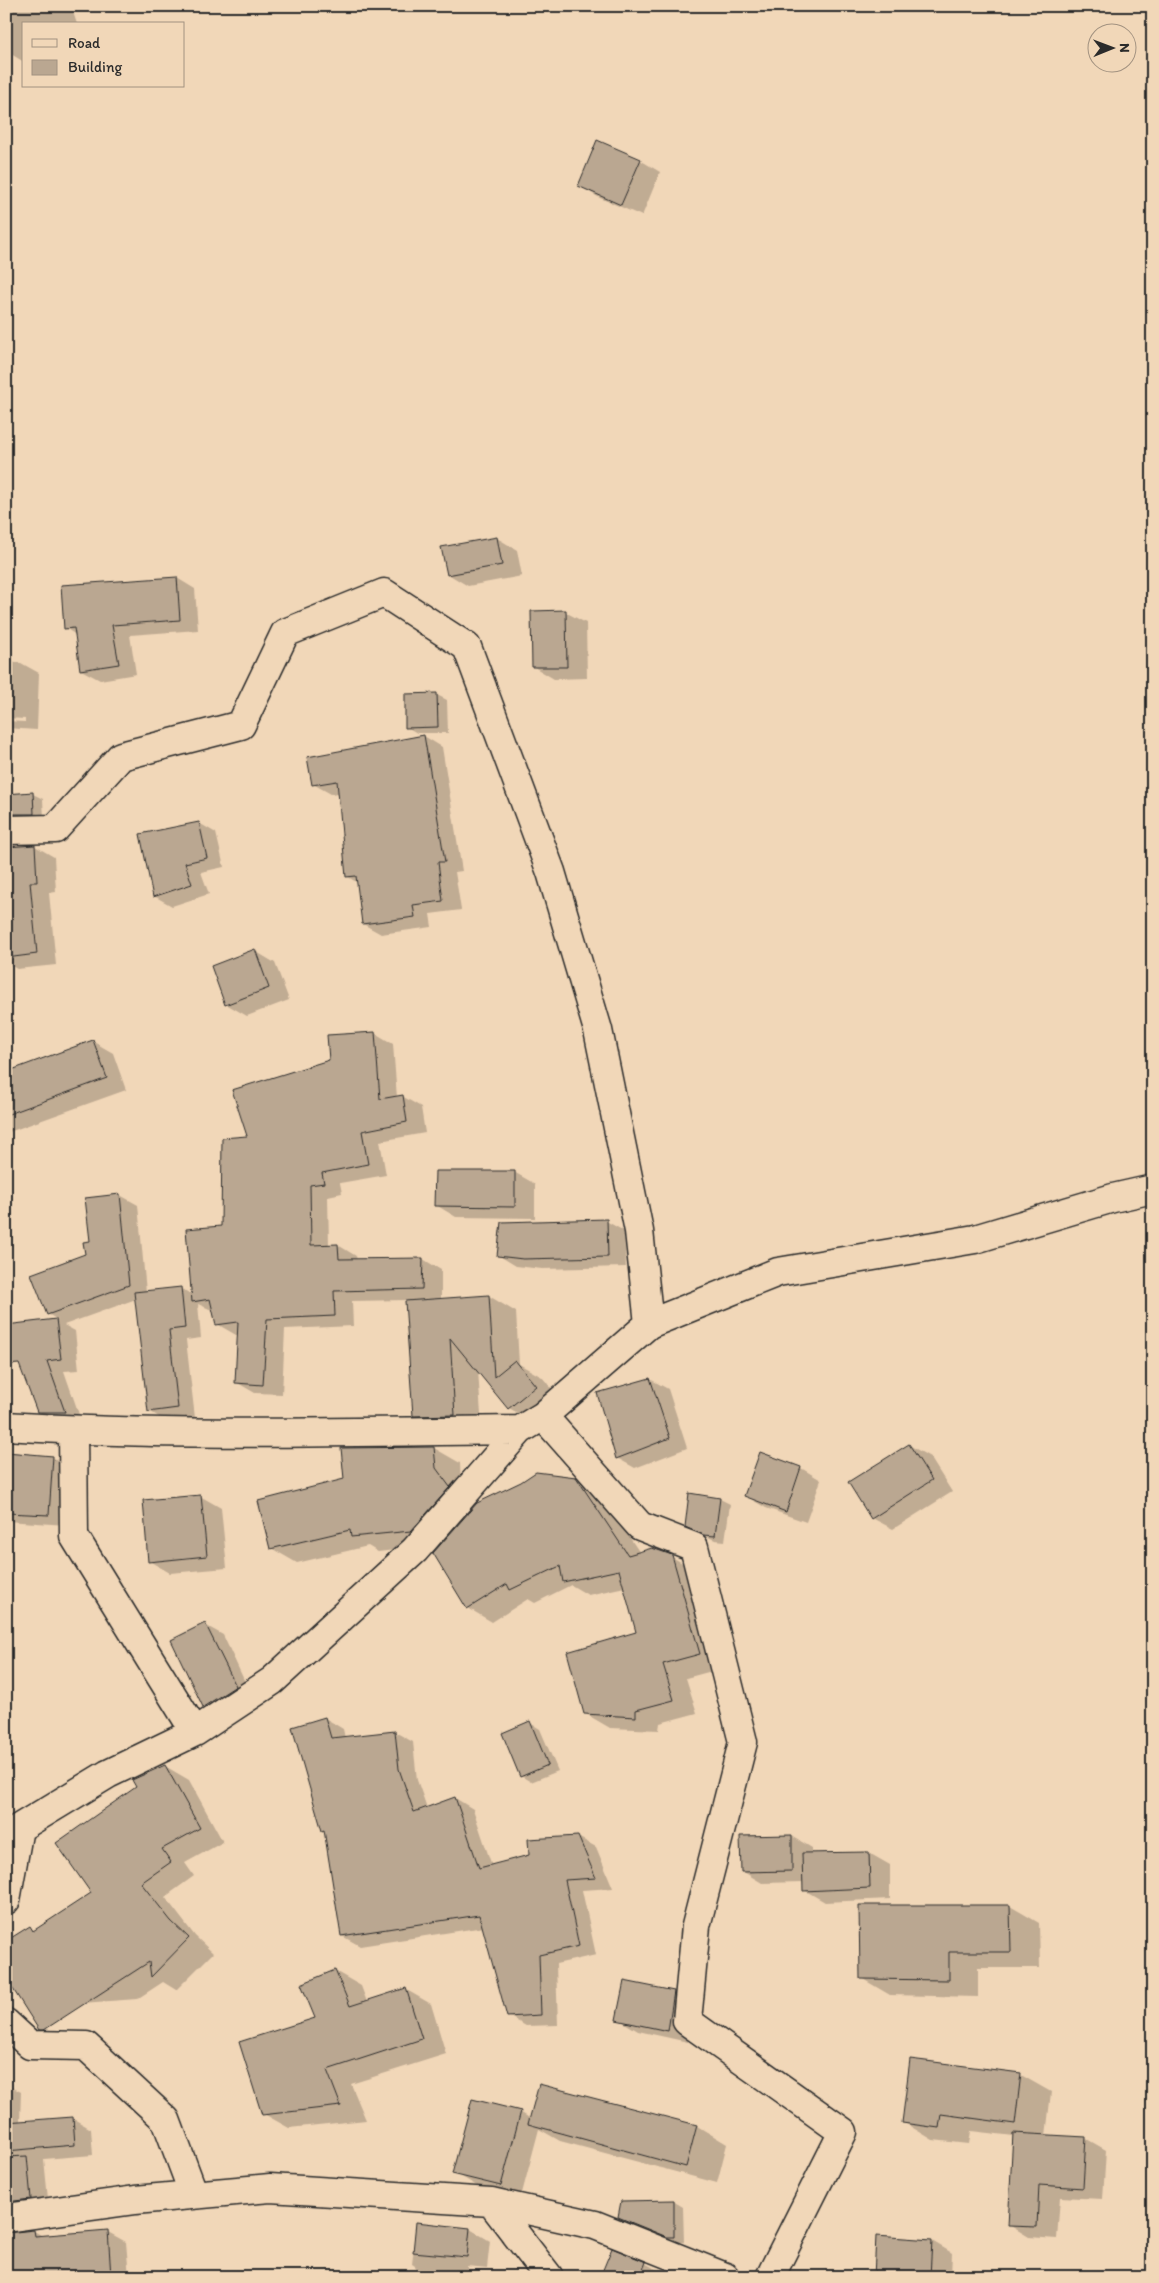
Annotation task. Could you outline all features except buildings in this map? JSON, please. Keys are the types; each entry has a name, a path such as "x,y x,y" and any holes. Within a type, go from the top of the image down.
{"street":[{"path":"6,830 55,829 122,756 241,725 285,633 384,593 467,647 551,872 598,1030 639,1231 649,1324"},
{"path":"6,1900 12,1822 195,1732 272,1681 416,1550 532,1423 649,1324 778,1272 975,1239 1113,1198 1153,1189"},
{"path":"6,1426 73,1430 264,1433 532,1423 640,1526 694,1547 743,1742 696,1926 687,2021 843,2132 770,2277"},
{"path":"73,1430 74,1536 195,1732"},
{"path":"6,2022 30,2045 86,2046 166,2120 194,2195"},
{"path":"6,2218 135,2200 270,2188 492,2202 594,2226 725,2277"},
{"path":"492,2202 549,2277"}]}
